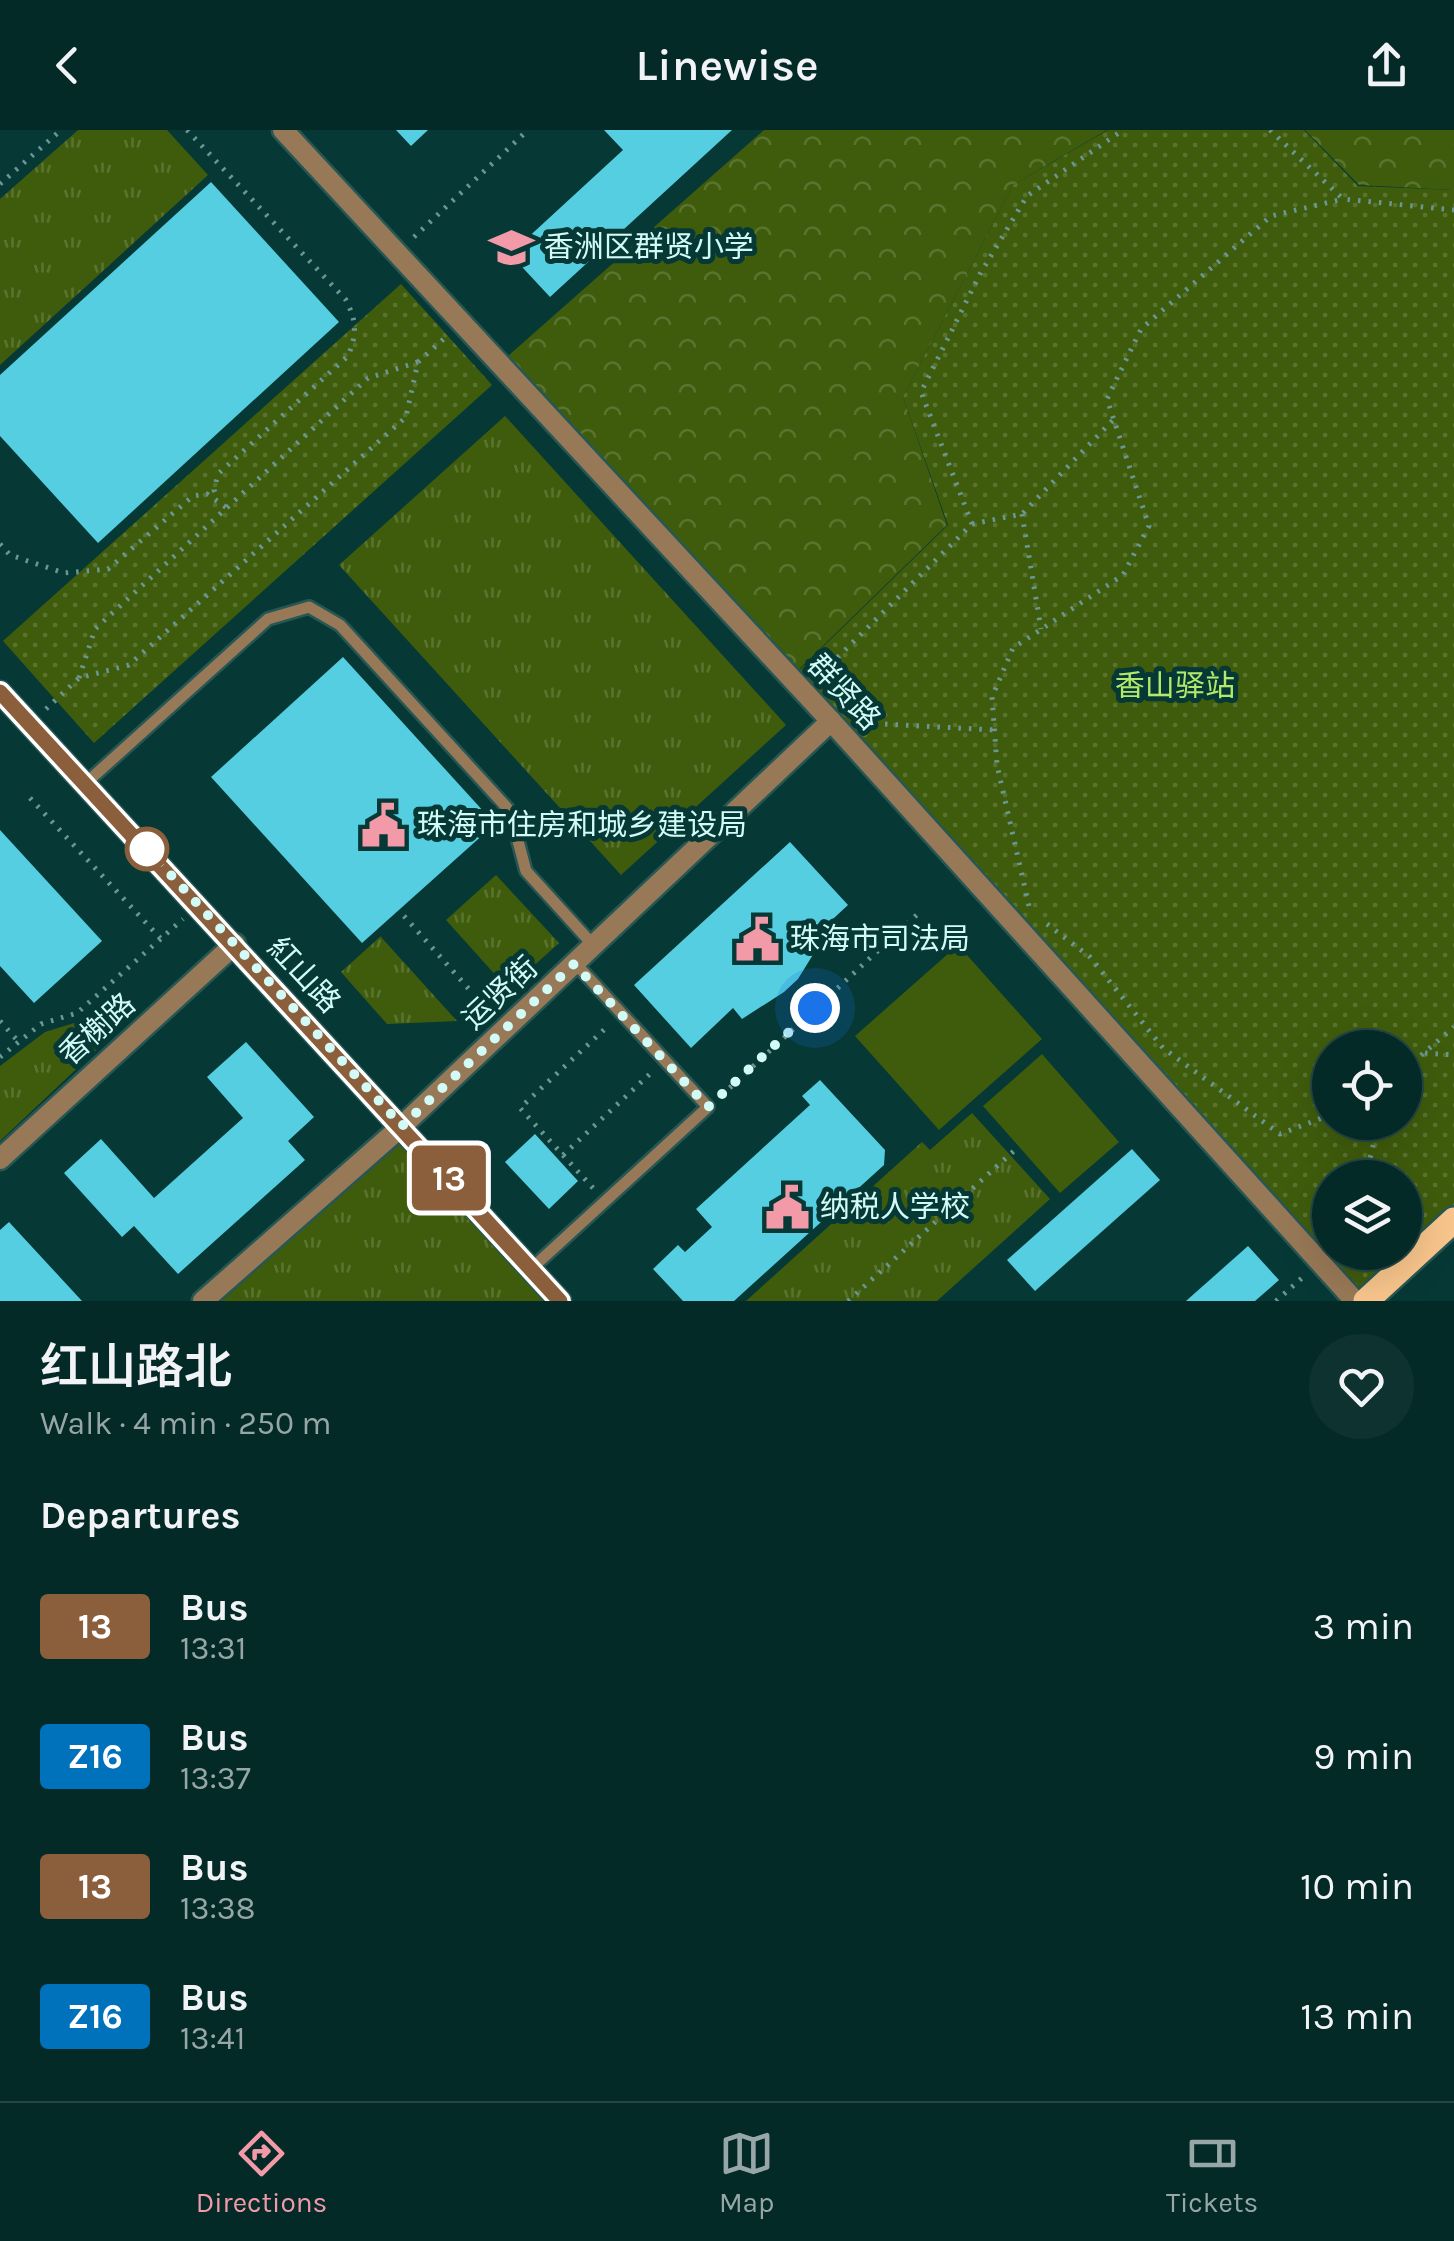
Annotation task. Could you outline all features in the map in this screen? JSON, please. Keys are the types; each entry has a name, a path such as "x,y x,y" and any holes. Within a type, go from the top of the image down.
{"main road":[{"path":"1366,1301 1454,1220"}],"street":[{"name":"群贤路","path":"283,130 830,721 1312,1253"},
{"name":"紅山路","path":"0,692 560,1301"},
{"name":"运贤街","path":"203,1301 402,1126 830,721"},
{"name":"香榭路","path":"0,1159 234,944"},
{"name":"群贤路","path":"1327,1270 1355,1301"}],"lane":[{"path":"86,783 268,619 308,608 340,625 510,811 526,871 594,946"},
{"path":"531,1269 708,1107 574,964"}],"path":[{"path":"0,184 61,130"},
{"path":"187,130 346,300 356,320 348,356 218,474 214,490 217,498"},
{"path":"397,253 528,130"},
{"path":"972,524 921,392 980,274 1026,196 1124,130"},
{"path":"1270,130 1343,199"},
{"path":"1030,910 997,764 992,697 1013,648 1124,575 1149,526 1107,399 1140,329 1270,216 1343,199 1454,210"},
{"path":"79,678 95,629 368,378 418,362 462,323"},
{"path":"29,724 79,678 130,665 406,417 418,362"},
{"path":"994,730 830,721 826,670 972,524 1022,514 1114,419"},
{"path":"0,544 10,555 64,573 108,569 193,496 208,494 227,508"},
{"path":"1022,514 1041,629"},
{"path":"30,798 161,939"},
{"path":"0,1057 41,1024 77,1013 199,906"},
{"path":"708,1107 922,910"},
{"path":"404,916 505,1029"},
{"path":"1045,922 1090,956 1164,1048 1280,1134 1312,1122"},
{"path":"605,1202 520,1108 621,1013"},
{"path":"0,1021 19,1042"},
{"path":"1422,1055 1454,1027"},
{"path":"1425,1053 1454,1055"},
{"path":"563,1154 665,1060"},
{"path":"848,1301 1016,1149"},
{"path":"1276,1301 1312,1269"}],"green space":[{"path":"78,130 167,130 208,175 0,365 0,199"},
{"path":"764,130 1107,130 1013,185 903,397 947,525 791,677 500,363"},
{"name":"香山驿站","path":"1108,130 1304,130 1358,186 1454,190 1454,1220 1422,1249 1422,1160 1312,1160 1312,1243 791,678 948,525 903,397 1013,185"},
{"path":"1305,130 1454,130 1454,190 1359,185"},
{"path":"401,284 492,385 94,743 3,641"},
{"path":"505,416 786,725 621,875 339,565"},
{"path":"496,875 559,943 508,989 446,920"},
{"path":"381,936 457,1021 387,1024 341,972"},
{"path":"958,945 1042,1039 939,1130 855,1036"},
{"path":"84,1020 105,1042 0,1141 0,1066 45,1032"},
{"path":"1042,1054 1119,1142 1060,1193 983,1106"},
{"path":"972,1113 1050,1199 937,1301 746,1301 922,1142 930,1150"},
{"path":"402,1137 551,1301 220,1301"},
{"name":"香山驿站","path":"1336,1270 1399,1270 1365,1301"}],"building":[{"path":"396,130 428,130 411,146"},
{"path":"604,130 732,130 550,297 510,254 623,150"},
{"path":"211,182 339,322 98,543 0,436 0,375"},
{"path":"343,657 495,824 362,943 211,777"},
{"path":"0,830 102,941 34,1003 0,966"},
{"path":"790,842 848,905 806,944 814,953 798,979 784,992 742,1019 733,1008 691,1048 634,985"},
{"path":"246,1042 314,1117 288,1141 305,1160 178,1274 134,1226 122,1237 64,1173 101,1139 154,1198 243,1118 207,1077"},
{"path":"820,1080 885,1150 884,1165 734,1301 683,1301 653,1269 678,1245 685,1252 712,1227 696,1209 810,1105 802,1096"},
{"path":"535,1134 578,1181 549,1209 505,1162"},
{"path":"1132,1149 1160,1180 1035,1291 1007,1260"},
{"path":"9,1222 82,1301 0,1301 0,1230"},
{"path":"1248,1246 1279,1280 1255,1301 1186,1301"}],"bus line":[{"name":"13","path":"0,692 560,1301"}],"place":[{"name":"香洲区群贤小学","path":"511,247"},
{"name":"珠海市住房和城乡建设局","path":"384,825"},
{"name":"珠海市司法局","path":"757,939"},
{"name":"纳税人学校","path":"787,1207"}],"route":[{"path":"147,849 402,1126 574,964 708,1107 815,1008"}]}
